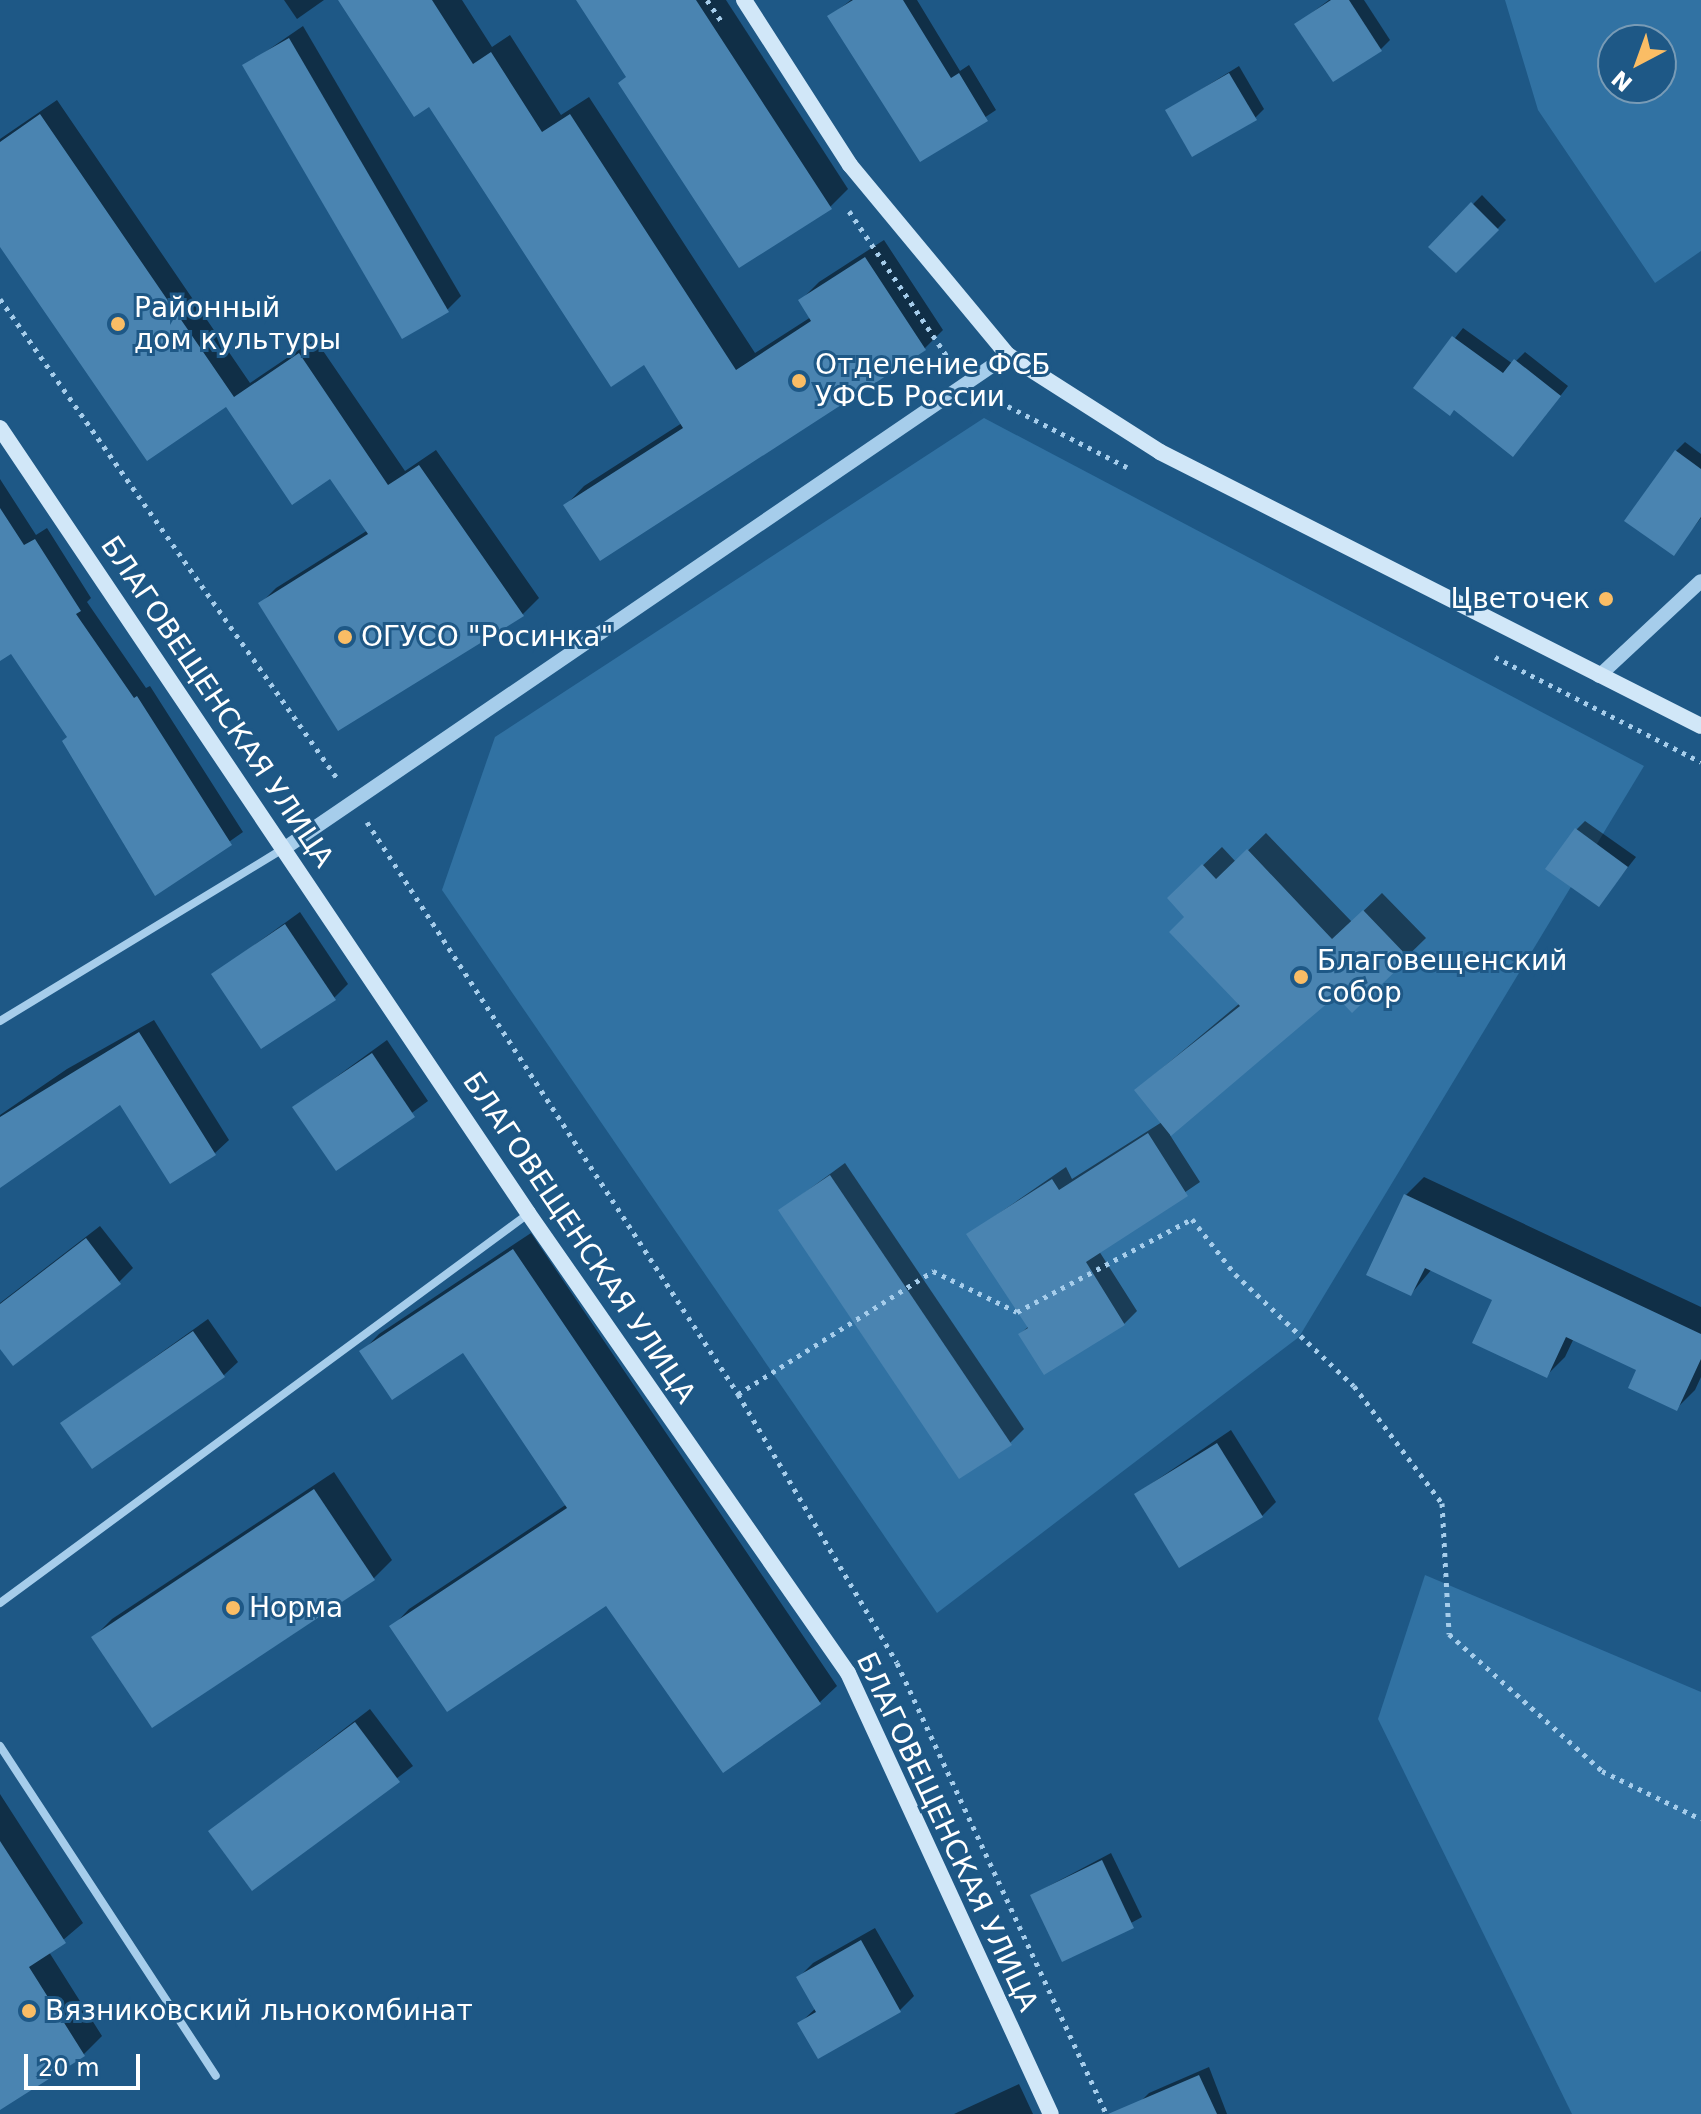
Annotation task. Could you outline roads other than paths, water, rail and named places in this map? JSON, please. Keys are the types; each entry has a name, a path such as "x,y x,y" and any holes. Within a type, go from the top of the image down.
{"main road":[{"path":"744,0 850,165 1008,355 1160,452 1701,726"},
{"name":"БЛАГОВЕЩЕНСКАЯ УЛИЦА","path":"0,428 528,1213 848,1673 1051,2114"}],"street":[{"path":"0,1021 285,848 1008,355"},
{"path":"1599,676 1701,581"},
{"path":"0,1603 528,1213"},
{"path":"0,1746 216,2076"}],"place":[{"name":"Районный дом культуры","path":"118,324"},
{"name":"Отделение ФСБ УФСБ России","path":"799,381"},
{"name":"Цветочек","path":"1606,599"},
{"name":"ОГУСО \"Росинка\"","path":"345,637"},
{"name":"Благовещенский собор","path":"1301,977"},
{"name":"Норма","path":"233,1608"},
{"name":"Вязниковский льнокомбинат","path":"29,2011"}]}
